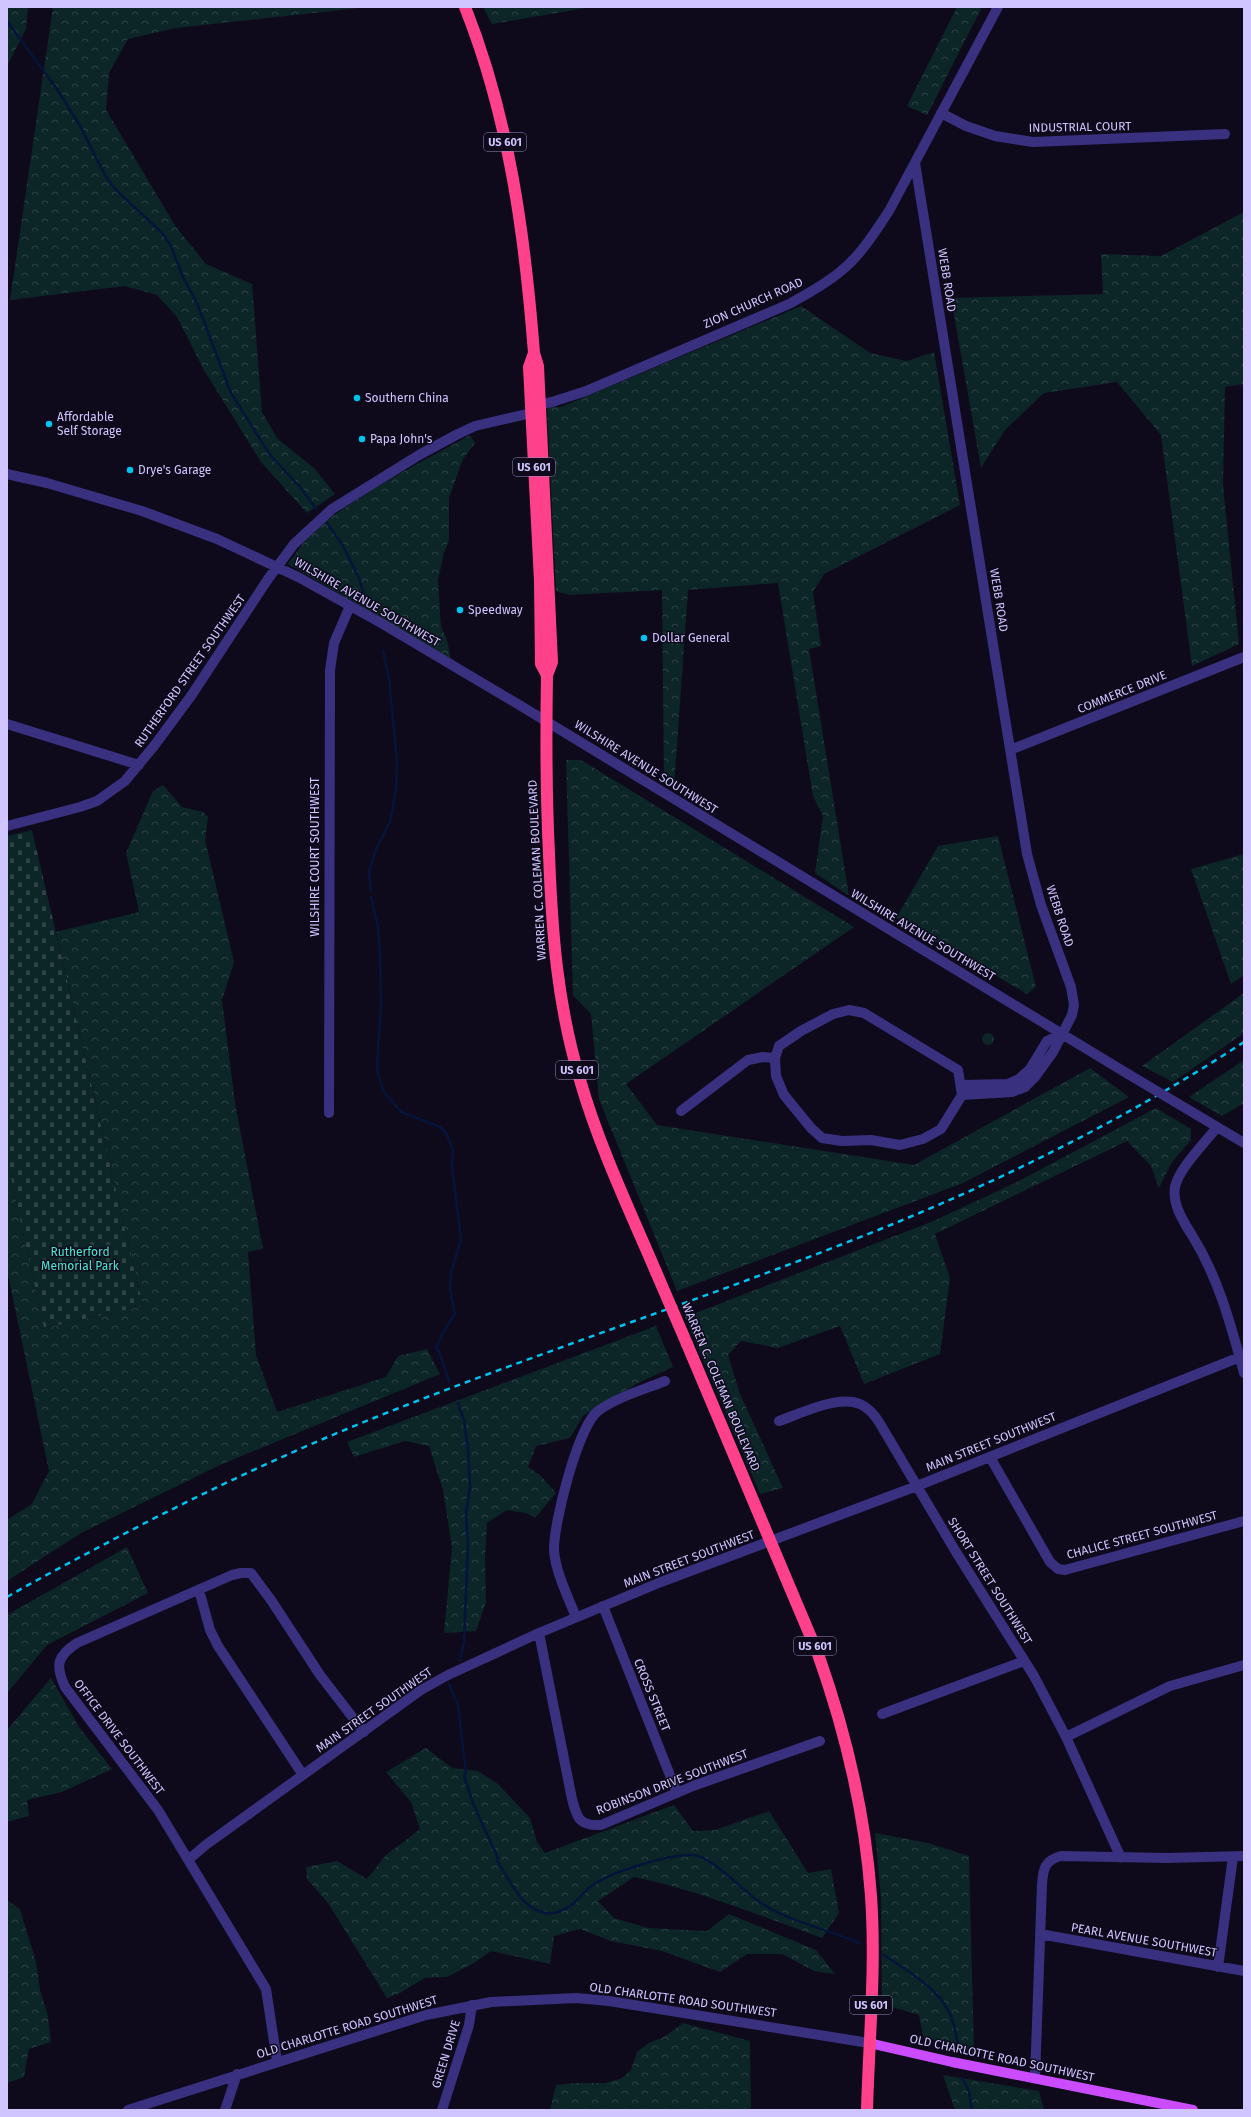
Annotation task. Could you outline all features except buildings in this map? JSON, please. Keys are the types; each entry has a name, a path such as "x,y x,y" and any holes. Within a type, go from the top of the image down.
{"highway":[{"name":"WARREN C. COLEMAN BOULEVARD","path":"465,7 492,85 516,197 527,264 534,353 538,366 541,404 552,662 547,675 546,721 552,930 564,1015 580,1080 599,1137 772,1541 832,1691 859,1796 871,1897 872,1945 867,2110"},
{"name":"WARREN C. COLEMAN BOULEVARD","path":"534,353 529,367 540,588 541,664 547,675"}],"main road":[{"name":"OLD CHARLOTTE ROAD SOUTHWEST","path":"869,2043 952,2062 1194,2110"}],"street":[{"name":"ZION CHURCH ROAD","path":"541,404 586,391 789,304 821,286 849,264 871,238 889,211 998,7"},
{"name":"INDUSTRIAL COURT","path":"941,113 966,126 991,135 1033,142 1225,134"},
{"name":"WEBB ROAD","path":"915,163 1028,854 1041,905 1073,997 1074,1005 1072,1015 1049,1059 1025,1087 1012,1092 962,1090"},
{"path":"277,566 294,544 316,522 373,482 419,454 475,426 531,413"},
{"name":"WILSHIRE AVENUE SOUTHWEST","path":"7,474 47,483 142,511 199,532 277,566 350,606 546,721 1244,1143"},
{"name":"RUTHERFORD STREET SOUTHWEST","path":"7,826 80,807 96,801 118,787 139,765 191,696 277,566"},
{"name":"WILSHIRE COURT SOUTHWEST","path":"329,1113 330,670 334,643 350,606"},
{"name":"COMMERCE DRIVE","path":"1010,750 1244,658"},
{"path":"7,724 139,765"},
{"path":"848,1010 864,1013 958,1070 962,1090 941,1129 923,1139 900,1145 871,1140 842,1141 822,1138 811,1128 784,1095 776,1076 775,1058 779,1046 800,1031 833,1014 848,1010"},
{"path":"681,1111 748,1060 763,1057 775,1058"},
{"path":"1217,1127 1180,1174 1175,1187 1176,1202 1180,1215 1214,1277 1230,1320 1244,1373"},
{"name":"MAIN STREET SOUTHWEST","path":"188,1860 207,1844 421,1690 448,1675 539,1633 603,1606 990,1458 1240,1357"},
{"path":"576,1618 554,1553 554,1540 558,1516 580,1442 588,1424 598,1411 665,1381"},
{"name":"SHORT STREET SOUTHWEST","path":"779,1421 829,1404 850,1401 869,1409 879,1422 1034,1676 1066,1737 1121,1858"},
{"name":"CHALICE STREET SOUTHWEST","path":"990,1458 1050,1562 1058,1569 1065,1570 1244,1521"},
{"name":"OFFICE DRIVE SOUTHWEST","path":"277,2061 266,1989 158,1810 75,1703 65,1687 59,1666 61,1656 66,1650 77,1643 232,1575 251,1573 271,1600 320,1675 364,1732"},
{"path":"199,1590 210,1630 218,1646 303,1775"},
{"name":"CROSS STREET","path":"603,1606 677,1793"},
{"name":"ROBINSON DRIVE SOUTHWEST","path":"539,1633 572,1799 576,1814 582,1822 591,1825 601,1825 677,1793 820,1741"},
{"path":"882,1714 1024,1660"},
{"path":"1066,1737 1170,1686 1244,1665"},
{"path":"1035,2078 1042,1884 1046,1863 1052,1858 1061,1856 1121,1858 1244,1856"},
{"path":"1218,1967 1233,1857"},
{"name":"PEARL AVENUE SOUTHWEST","path":"1040,1934 1244,1972"},
{"name":"OLD CHARLOTTE ROAD SOUTHWEST","path":"128,2110 277,2061 426,2015 491,2002 576,1998 609,2001 869,2043"},
{"name":"GREEN DRIVE","path":"442,2110 469,2025 472,2005"},
{"path":"225,2110 237,2074"}],"green space":[{"path":"7,7 28,7 26,29 7,66"},
{"path":"53,7 369,7 176,28 128,39 109,73 106,110 176,227 206,264 252,284 262,412 277,438 315,469 335,494 307,513 261,462 204,370 177,317 157,295 125,286 10,300"},
{"path":"483,7 592,7 492,24"},
{"path":"957,7 982,7 927,115 907,106"},
{"path":"1244,212 1244,384 1225,387 1223,485 1239,644 1192,666 1161,435 1117,382 1044,393 1005,430 981,468 951,298 1103,294 1101,254 1161,256"},
{"path":"801,306 870,353 907,361 934,352 960,505 824,574 813,592 821,646 809,649 849,896 815,873 823,816 813,796 778,583 688,590 674,787 664,783 662,590 569,595 556,591 547,407 561,407"},
{"path":"470,435 475,443 463,459 449,498 449,540 444,553 438,580 441,627 447,640 451,659 288,564 312,533 339,512 394,477"},
{"path":"566,760 581,760 854,927 626,1084 657,1125 914,1165 1090,1068 1129,1097 963,1183 677,1291 599,1099 591,1014 573,995"},
{"path":"163,785 182,807 203,812 208,817 205,840 234,962 222,1000 235,1103 263,1249 248,1252 256,1355 277,1412 386,1377 398,1356 427,1349 440,1374 220,1465 81,1533 7,1581 7,1520 32,1504 49,1471 7,1270 7,1159 44,1328 143,1306 56,932 139,912 126,853 153,791"},
{"name":"Rutherford Memorial Park","path":"32,830 143,1306 44,1328 7,1159 7,836"},
{"path":"998,836 1036,987 1027,994 896,918 938,846"},
{"path":"1244,854 1244,975 1231,984 1191,869"},
{"path":"1244,993 1244,1033 1173,1082 1142,1066"},
{"path":"990,1033 993,1034 993,1044 986,1045 983,1044 982,1037 983,1034"},
{"path":"1244,1060 1244,1103 1222,1116 1189,1097"},
{"path":"1156,1108 1191,1129 1191,1140 1172,1162 1159,1188 1151,1166 1127,1141 935,1234 950,1278 940,1354 864,1384 840,1326 778,1348 741,1341 728,1355 740,1394 783,1488 760,1494 685,1317 931,1222 1015,1183"},
{"path":"656,1326 673,1367 638,1383 583,1416 570,1438 536,1446 528,1467 540,1475 556,1493 535,1518 526,1513 507,1510 487,1523 485,1559 486,1602 476,1631 444,1633 452,1547 443,1490 429,1446 405,1441 354,1457 347,1442"},
{"path":"127,1547 148,1593 47,1645 7,1693 7,1615"},
{"path":"51,1678 79,1727 112,1769 62,1792 27,1800 29,1816 7,1822 7,1730"},
{"path":"426,1748 452,1768 478,1771 498,1784 530,1818 537,1842 545,1853 674,1805 693,1831 715,1830 769,1811 808,1873 831,1869 839,1913 822,1938 705,1896 658,1882 634,1877 598,1901 614,1918 648,1928 707,1931 729,1914 816,1950 835,1974 814,1971 782,1954 747,1954 720,1972 662,1951 611,1941 580,1929 554,1936 550,1964 491,1951 474,1963 447,1977 425,1978 400,1993 387,1998 328,1903 307,1879 306,1867 337,1861 367,1879 385,1856 420,1829 411,1802 386,1772"},
{"path":"875,1833 928,1843 969,1856 974,2054 923,2036 919,2015 882,2004 881,1899"},
{"path":"7,1900 20,1909 36,1962 40,1990 48,2016 51,2042 29,2049 24,2077 7,2083"},
{"path":"683,2023 750,2041 751,2110 550,2110 556,2085 605,2083 622,2078 631,2070 637,2052 649,2043 664,2037"},
{"path":"943,2075 1039,2091 1044,2110 955,2110"}],"waterway":[{"path":"7,21 59,92 80,126 106,177 116,190 164,235 171,246 183,277 197,303 231,393 270,455 300,487 317,510"},
{"path":"327,523 342,544 359,578 364,595 372,609"},
{"path":"371,890 369,871 376,849 390,822 396,789 397,761 389,679 383,651"},
{"path":"371,897 378,928 380,954 381,1008 377,1064 378,1075 384,1092 401,1112 440,1127 447,1134 453,1151 452,1166 461,1239 451,1273 450,1289 455,1314 444,1331 436,1348 439,1351 449,1381"},
{"path":"458,1403 464,1420 468,1449 470,1487 466,1513 468,1544 464,1642 460,1660"},
{"path":"449,1684 458,1705 466,1773 464,1776 474,1806 498,1858 499,1864 519,1895 527,1904 536,1910 546,1913 557,1912 573,1904 585,1891 599,1881 625,1870 669,1857 693,1855 709,1861 728,1875 754,1898 772,1910 859,1943"},
{"path":"884,1955 911,1973 937,1994 953,2021 959,2051"},
{"path":"962,2078 969,2091 972,2110"}],"railway":[{"path":"7,1597 174,1508 246,1473 357,1425 456,1386 831,1249 984,1185 1117,1118 1160,1094 1244,1042"}],"place":[{"name":"Southern China","path":"357,398"},
{"name":"Affordable Self Storage","path":"49,424"},
{"name":"Papa John's","path":"362,439"},
{"name":"Drye's Garage","path":"130,470"},
{"name":"Speedway","path":"460,610"},
{"name":"Dollar General","path":"644,638"}]}
